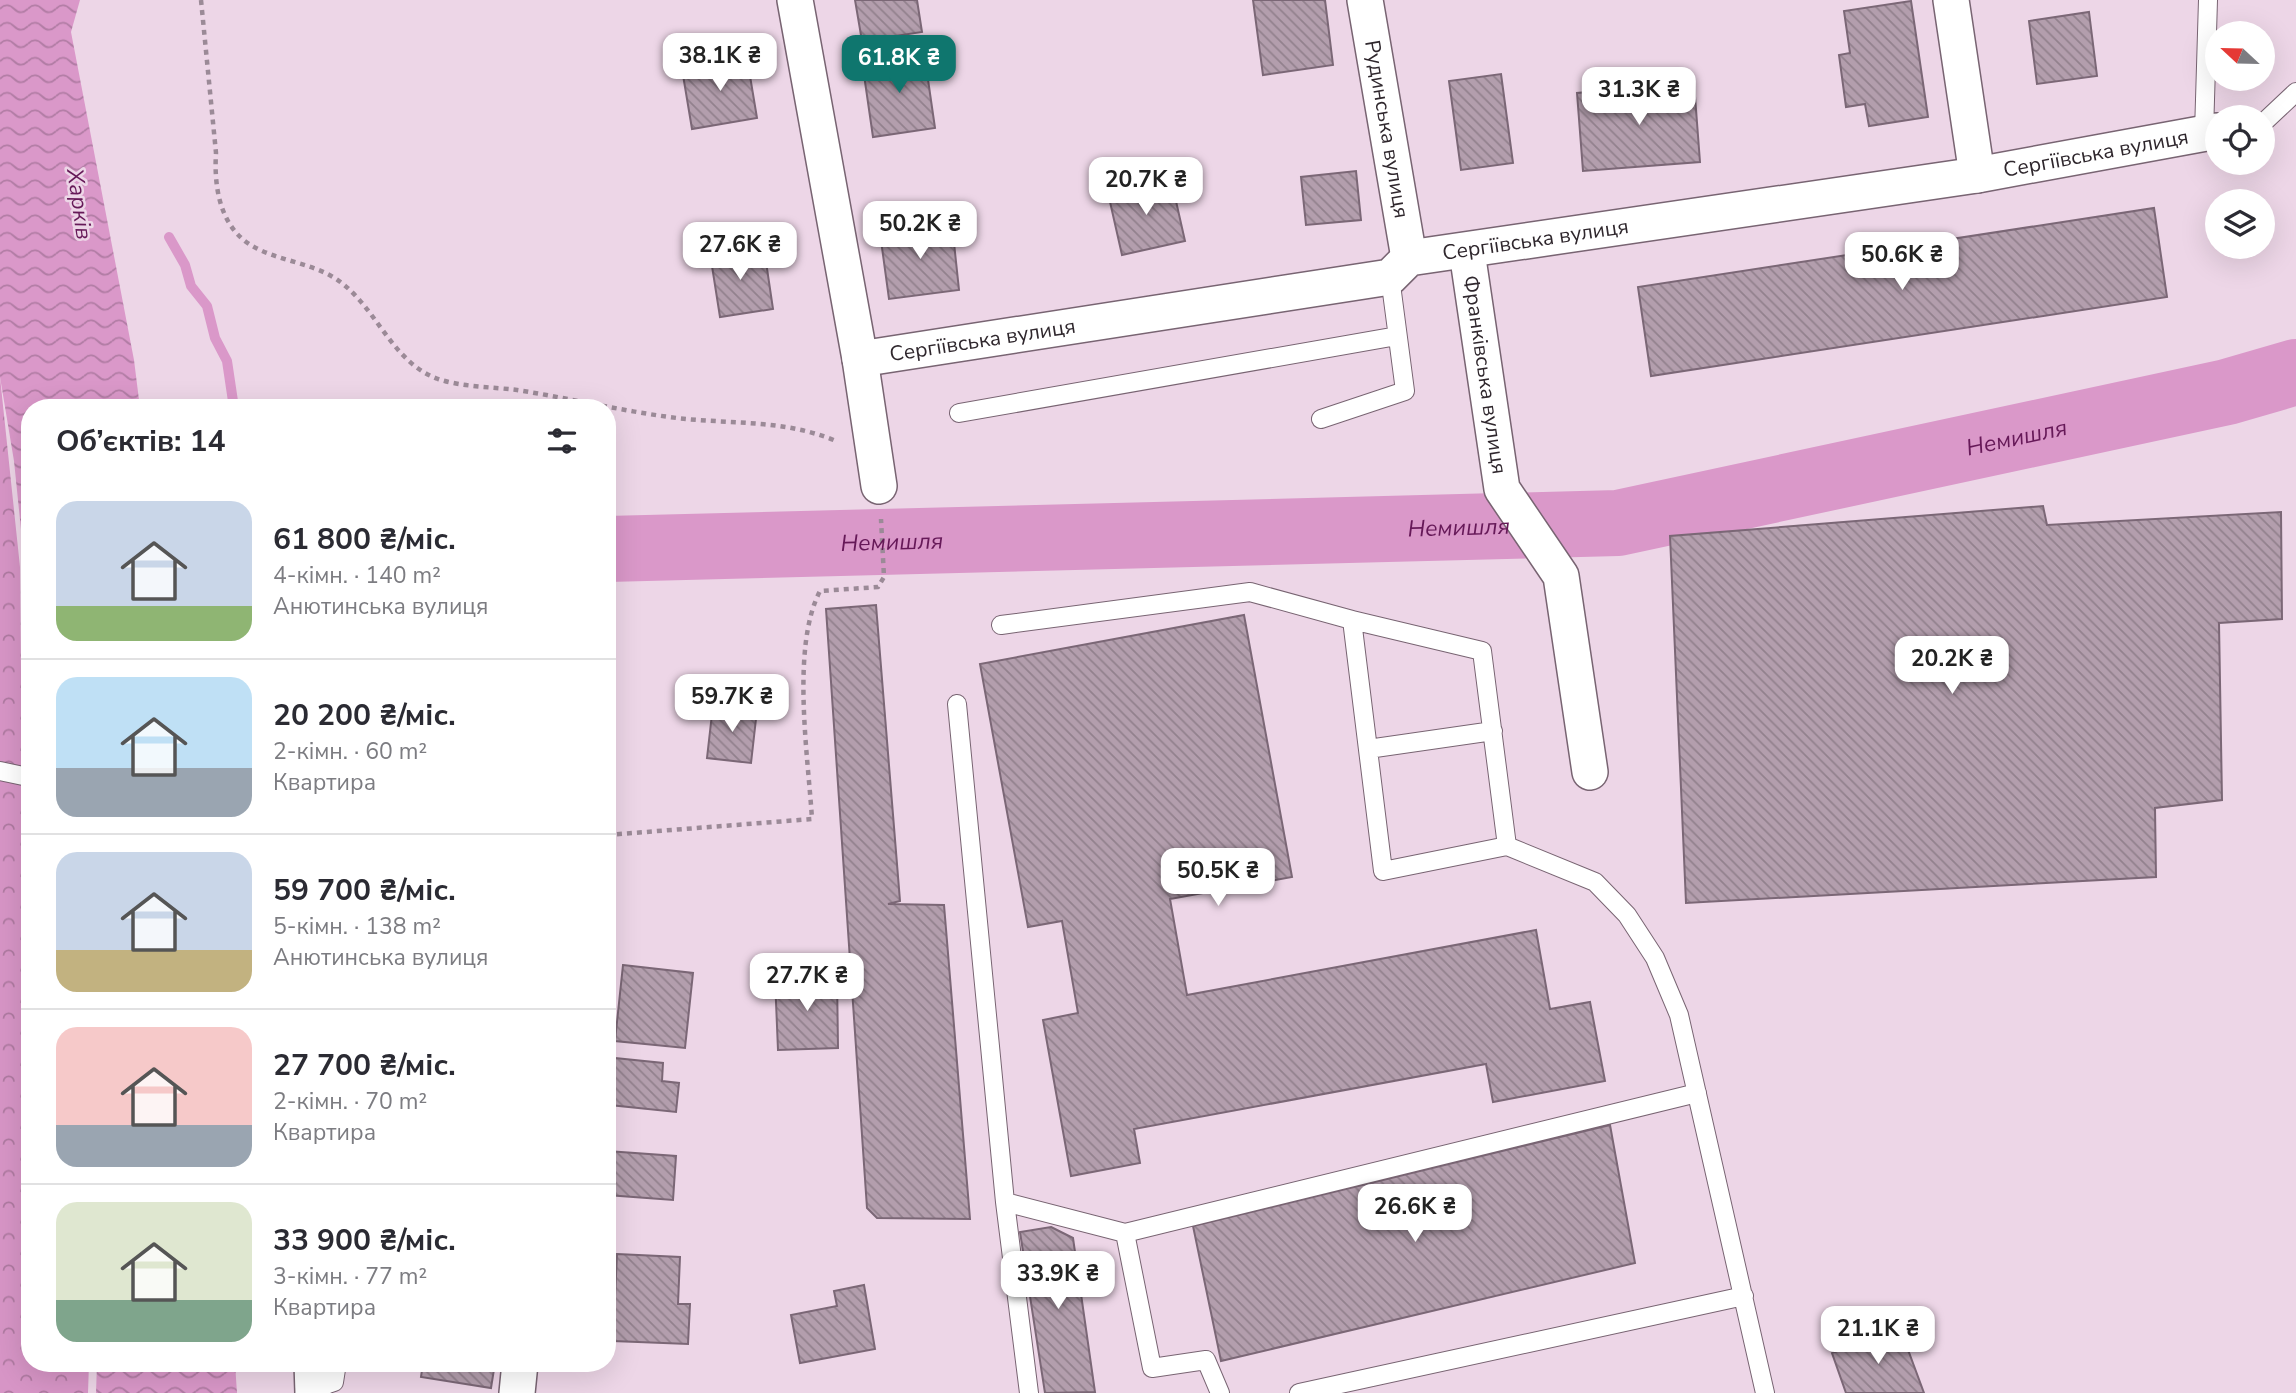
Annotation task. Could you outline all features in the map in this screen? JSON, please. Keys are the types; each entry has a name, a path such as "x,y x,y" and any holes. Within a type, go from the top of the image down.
{"street":[{"path":"795,0 860,359 877,476"},
{"name":"Рудинська вулиця","path":"1365,0 1400,268"},
{"path":"1951,0 1977,175"},
{"name":"Сергіївська вулиця","path":"860,359 1400,268 1467,251 1977,175 2205,133"},
{"name":"Франківська вулиця","path":"1467,251 1502,489 1561,576 1590,772"},
{"path":"517,1393 519,1372"}],"lane":[{"path":"2208,0 2210,105"},
{"path":"2275,112 2296,92"},
{"path":"1321,419 1405,391 1397,336 1400,268"},
{"path":"959,413 1397,336"},
{"path":"1001,625 1250,593 1482,651 1507,846"},
{"path":"1352,620 1383,871 1507,846 1595,882 1627,915 1656,958 1679,1015 1765,1393"},
{"path":"957,704 1005,1202 1029,1393"},
{"path":"1368,749 1493,731"},
{"path":"0,771 21,776"},
{"path":"1005,1202 1125,1233 1697,1093"},
{"path":"1125,1233 1152,1368 1206,1360 1220,1393"},
{"path":"1299,1393 1744,1296"},
{"path":"313,1382 334,1382 336,1372"}],"path":[{"path":"201,0 216,153 215,178 220,203 232,226 249,244 331,275 351,288 404,357 438,379 557,399"},
{"path":"616,409 671,418 766,422 809,430 836,441 877,476 884,576 878,587 820,591 811,607 802,662 812,819 616,834"}],"green space":[{"path":"0,377 20,567 21,1372 89,1372 88,1393 0,1393"}],"water":[{"name":"Харків","path":"0,0 80,0 71,32 134,360 139,399 21,399 21,529 14,461 0,377"},
{"path":"97,1372 236,1372 237,1393 96,1393"}],"building":[{"path":"855,0 917,0 922,32 862,41"},
{"path":"1253,0 1325,0 1333,65 1263,75"},
{"path":"1911,1 1928,117 1869,126 1865,104 1846,107 1839,55 1850,53 1844,11"},
{"path":"2089,12 2097,76 2037,84 2029,21"},
{"path":"924,52 935,128 873,137 862,61"},
{"path":"747,58 757,118 692,129 682,69"},
{"path":"1501,74 1513,163 1461,170 1449,81"},
{"path":"1694,83 1700,162 1583,171 1577,93"},
{"path":"1356,171 1361,220 1306,225 1301,177"},
{"path":"1171,179 1185,241 1122,255 1108,193"},
{"path":"2154,208 2167,297 1651,376 1638,287"},
{"path":"952,224 959,290 889,299 880,233"},
{"path":"736,243 739,258 765,255 773,309 720,317 709,247"},
{"path":"2043,506 2047,525 2281,512 2282,619 2219,623 2222,800 2155,808 2156,877 1686,903 1670,536"},
{"path":"876,605 900,901 888,904 944,905 970,1219 877,1218 867,1208 826,609"},
{"path":"1244,615 1292,877 1170,899 1187,995 1536,930 1550,1009 1590,1002 1605,1081 1493,1102 1486,1064 1134,1129 1140,1163 1071,1176 1043,1020 1078,1013 1062,921 1028,927 980,664"},
{"path":"713,705 757,710 751,763 707,758"},
{"path":"623,965 693,973 685,1048 616,1041"},
{"path":"837,976 838,1048 778,1050 775,978"},
{"path":"616,1058 663,1063 662,1081 679,1083 676,1112 616,1106"},
{"path":"1610,1125 1635,1263 1221,1361 1193,1226"},
{"path":"616,1152 676,1156 673,1200 616,1196"},
{"path":"1051,1227 1073,1238 1095,1392 1045,1393 1020,1232"},
{"path":"617,1254 680,1257 678,1304 690,1304 688,1344 616,1341"},
{"path":"864,1285 875,1349 800,1363 791,1315 837,1306 834,1291"},
{"path":"1900,1328 1924,1393 1846,1393 1832,1353"},
{"path":"422,1372 494,1372 491,1388 421,1377"}],"waterway":[{"path":"169,237 185,265 191,286 207,306 215,338 227,361 233,399"},
{"name":"Немишля","path":"616,549 1618,523 2227,392 2296,372"}]}
